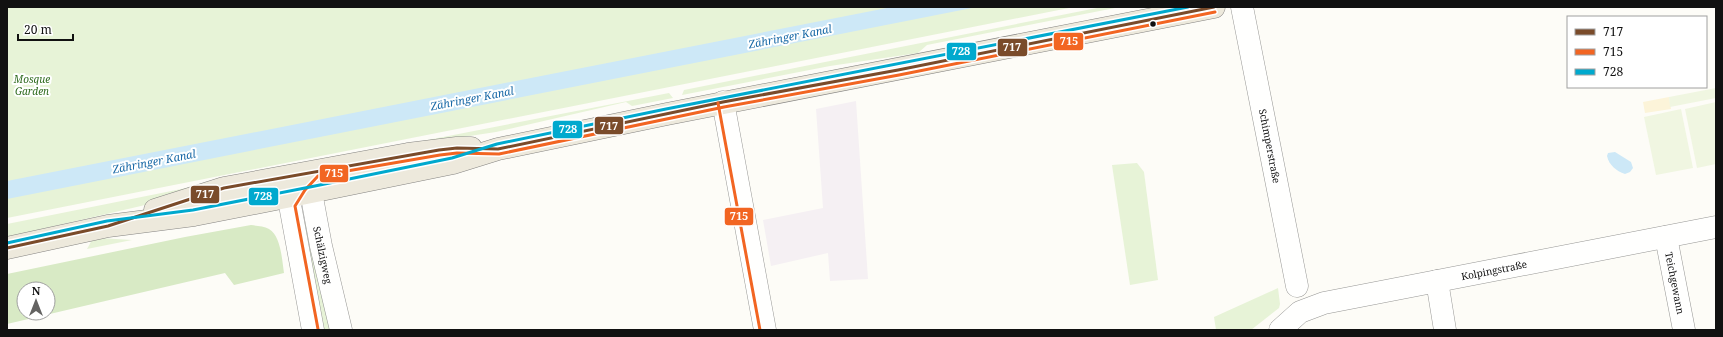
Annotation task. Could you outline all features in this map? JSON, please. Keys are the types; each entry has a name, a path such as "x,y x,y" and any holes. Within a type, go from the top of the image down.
{"main road":[{"path":"7,248 108,226 194,215 302,183 439,150 457,148 498,149 722,102 898,70 1214,7"}],"street":[{"name":"Schimperstraße","path":"1242,7 1297,286"},
{"path":"722,102 765,330"},
{"path":"302,183 290,205 313,330"},
{"name":"Schälzigweg","path":"302,183 320,246 341,330"},
{"name":"Kolpingstraße","path":"1280,330 1300,312 1324,303 1716,227"},
{"name":"Teichgewann","path":"1666,237 1684,330"},
{"path":"1437,281 1445,330"}],"shaded area":[{"path":"856,101 868,279 830,281 828,253 771,266 763,220 823,208 816,109"}],"green space":[{"name":"Mosque Garden","path":"7,7 1074,7 7,218"},
{"path":"1102,7 1120,7 927,45 918,53 830,66 682,95 684,90"},
{"path":"1716,88 1716,98 1670,107 1669,97"},
{"path":"669,93 673,98 632,106 626,102 496,132 463,137 458,143 402,145"},
{"path":"1716,102 1716,164 1697,168 1685,109"},
{"path":"1681,109 1693,168 1656,175 1644,117"},
{"path":"1137,163 1144,172 1158,280 1130,285 1112,165"},
{"path":"236,178 141,206 7,237 7,224"},
{"path":"306,221 319,287 333,330 320,330 299,222"},
{"path":"251,225 267,228 273,232 282,255 284,273 234,285 225,273 56,313 56,281 16,281 16,321 20,321 7,324 7,274 185,237"},
{"path":"100,238 132,240 87,249 92,240"},
{"path":"1278,288 1279,308 1251,330 1216,330 1214,317"}],"sand":[{"path":"1669,97 1671,109 1645,113 1643,102"}],"water":[{"name":"Zähringer Kanal","path":"892,7 977,7 7,199 7,181"},
{"path":"1615,152 1631,162 1633,168 1630,172 1625,174 1611,165 1607,156 1608,153"}],"transit line":[{"name":"728","path":"7,243 107,221 193,210 310,187 452,158 497,144 666,109 1188,7"},
{"name":"717","path":"7,248 108,226 224,188 439,150 457,148 498,149 723,102 898,70 1214,7"},
{"name":"715","path":"318,329 295,206 305,190 318,176 440,155 457,153 499,154 724,107 899,75 1215,12"},
{"name":"715","path":"718,103 760,330"}]}
